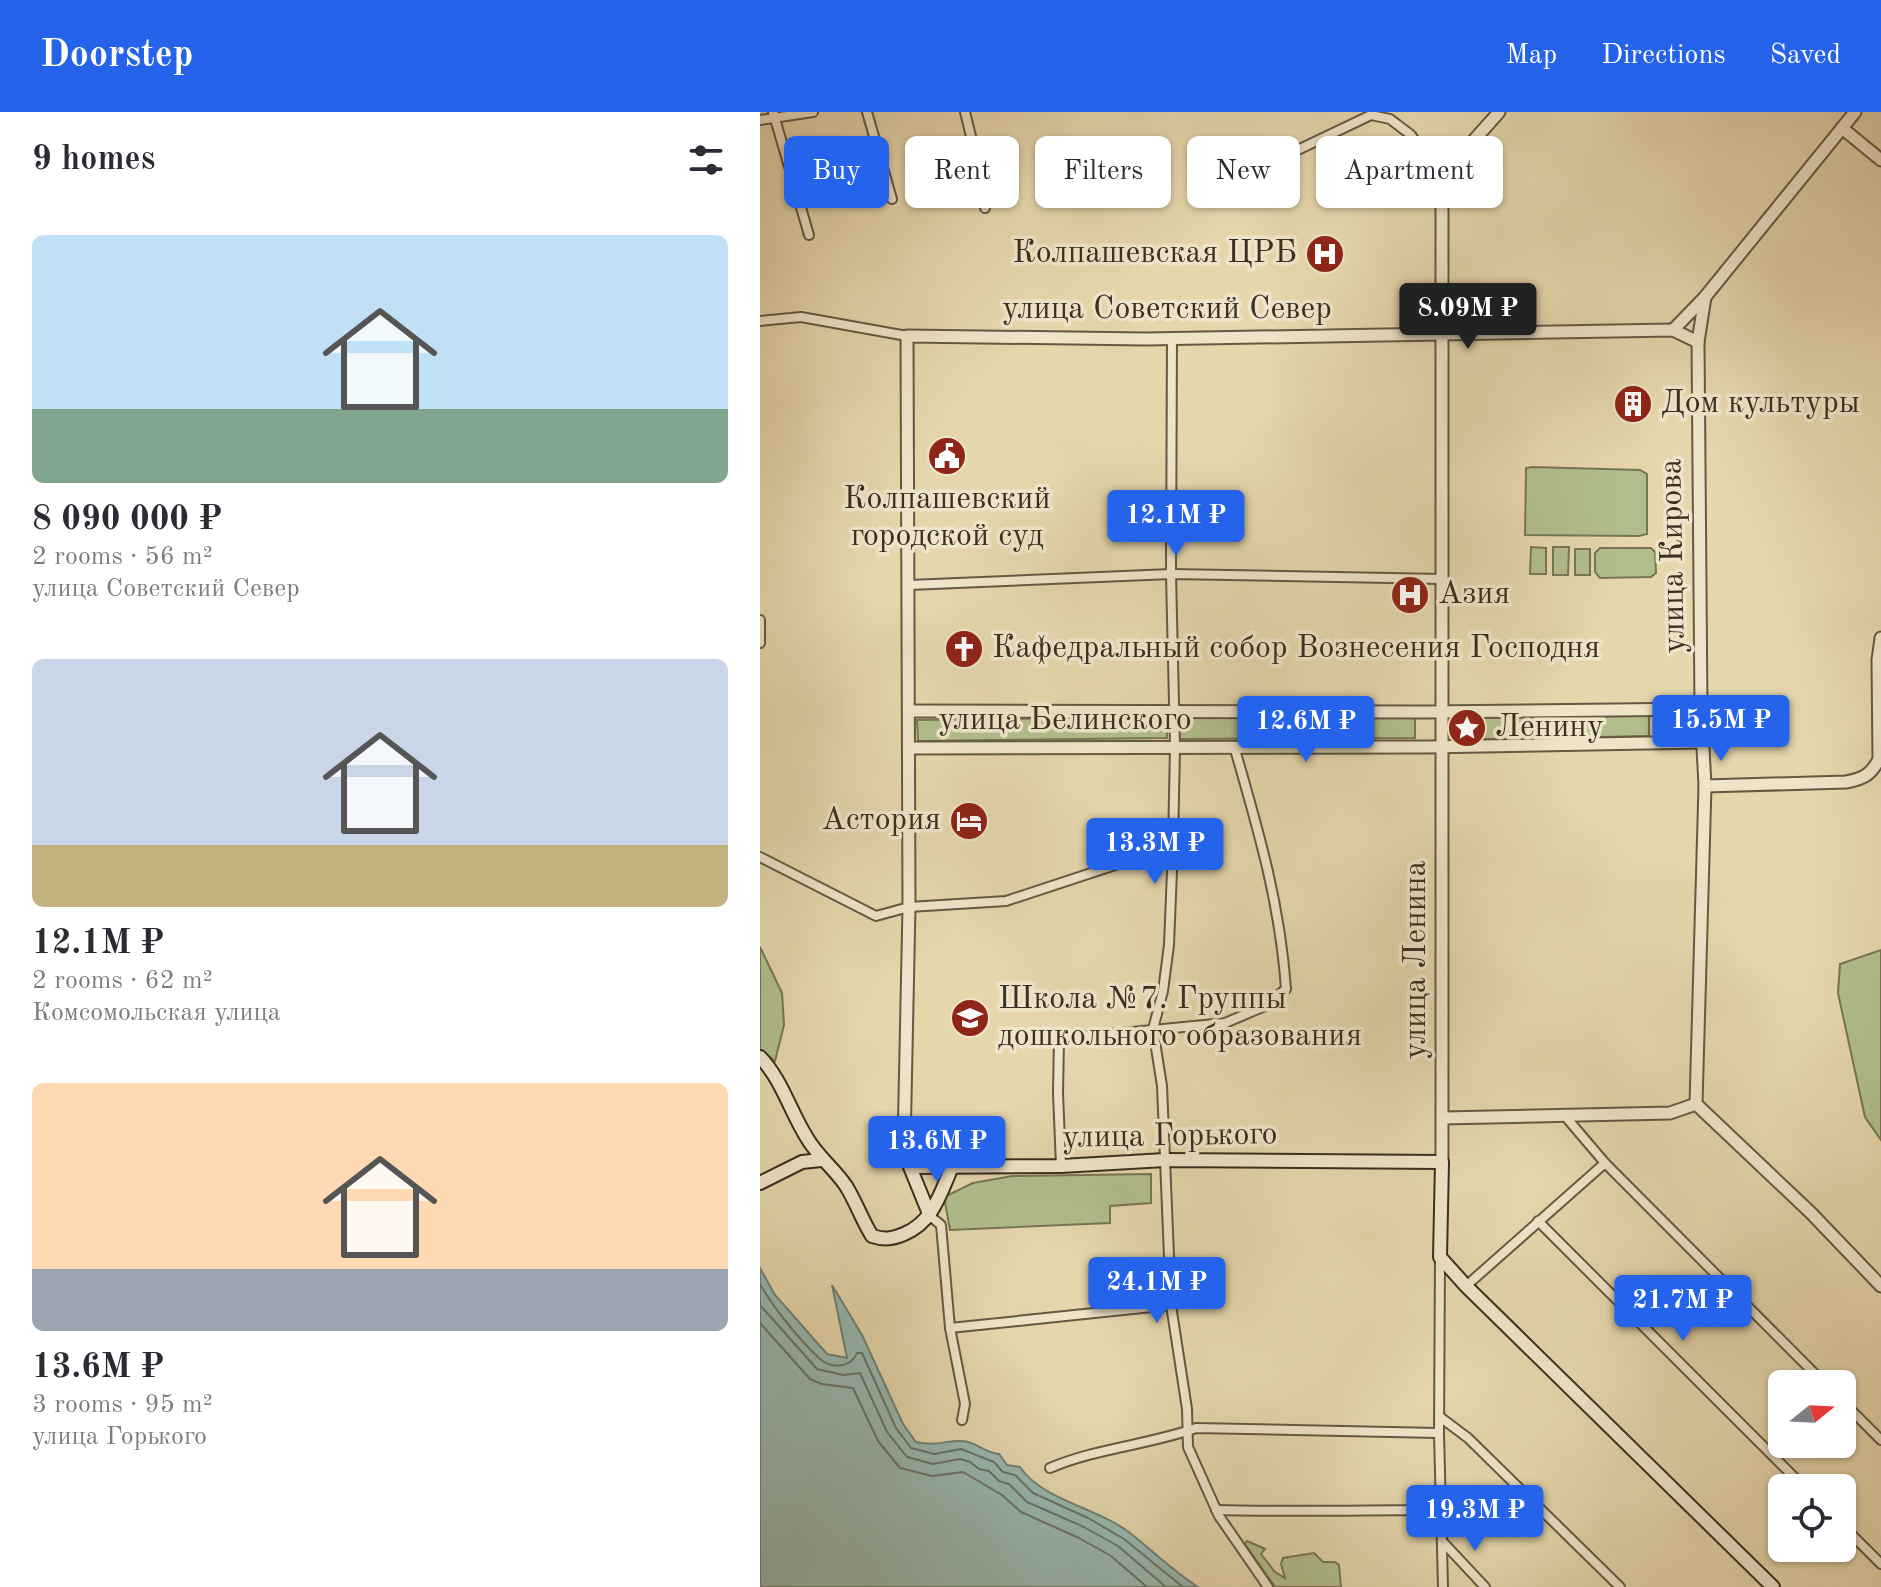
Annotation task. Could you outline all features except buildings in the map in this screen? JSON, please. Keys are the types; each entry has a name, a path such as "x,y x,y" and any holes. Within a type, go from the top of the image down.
{"main road":[{"path":"760,1057 772,1070 821,1160"},
{"path":"760,1183 802,1162 815,1158 821,1160 832,1167 848,1189 872,1236 884,1240 916,1229 930,1216 952,1167"},
{"name":"улица Горького","path":"910,1167 1061,1166 1165,1160 1442,1162"},
{"name":"улица Ленина","path":"1440,1257 1442,1162"},
{"path":"910,1167 930,1216"},
{"path":"1440,1257 1773,1587"}],"street":[{"path":"760,120 813,112"},
{"path":"867,112 892,199"},
{"path":"965,112 971,136"},
{"path":"1480,136 1499,112"},
{"path":"1698,342 1673,330 1705,297 1855,112"},
{"path":"1327,136 1371,115 1390,119 1412,136"},
{"path":"774,116 809,235"},
{"path":"1842,128 1881,160"},
{"name":"улица Ленина","path":"1442,1162 1444,208"},
{"name":"улица Кирова","path":"1696,1104 1705,786 1701,709 1698,342 1705,297"},
{"name":"улица Советский Север","path":"760,321 801,317 907,336 1172,338 1673,330"},
{"path":"907,336 909,907 904,1147 910,1167"},
{"path":"1172,338 1173,846 1169,945 1163,991 1153,1029 1162,1086 1171,1305 1187,1409 1188,1447 1216,1510 1268,1587"},
{"path":"909,585 1171,574 1443,579"},
{"path":"760,620 760,643"},
{"path":"1705,786 1846,782 1861,779 1873,771 1879,759 1878,660 1881,638"},
{"name":"улица Белинского","path":"909,711 1701,709"},
{"name":"улица Белинского","path":"909,748 1443,747 1702,742"},
{"path":"1061,1166 1059,1039 1225,1023 1265,1006 1286,989 1282,935 1266,861 1234,746"},
{"path":"760,857 876,916 909,907 1006,901 1173,846"},
{"path":"1443,1118 1670,1113 1696,1104 1811,1213 1881,1286"},
{"path":"1565,1116 1605,1163 1811,1370"},
{"path":"1466,1286 1605,1163"},
{"path":"930,1216 941,1225 950,1328 965,1404 962,1420"},
{"path":"1538,1221 1791,1474"},
{"name":"улица Ленина","path":"1440,1257 1439,1433 1443,1587"},
{"path":"950,1328 1171,1305"},
{"path":"1856,1415 1881,1440"},
{"path":"1440,1417 1468,1438 1620,1587"},
{"path":"1050,1468 1086,1455 1196,1428 1439,1433"},
{"path":"1216,1510 1441,1510"},
{"path":"1856,1539 1881,1564"},
{"path":"1442,1541 1485,1587"}],"green space":[{"path":"1526,468 1640,470 1647,474 1647,534 1525,535"},
{"path":"1531,547 1546,548 1546,574 1530,574"},
{"path":"1553,547 1569,547 1568,575 1553,575"},
{"path":"1600,548 1651,548 1655,552 1656,573 1651,577 1600,578 1595,572 1595,553"},
{"path":"1575,549 1590,549 1590,575 1575,575"},
{"path":"1415,715 1415,738 1179,739 1179,716"},
{"path":"1649,715 1649,736 1456,740 1456,717"},
{"path":"1167,717 1167,738 918,741 917,720"},
{"path":"760,947 782,993 784,1025 775,1061 760,1049"},
{"path":"1881,950 1881,1140 1865,1117 1838,993 1840,964"},
{"path":"1151,1174 1151,1203 1110,1206 1110,1223 950,1230 944,1197 973,1183 1012,1176"},
{"path":"1247,1541 1265,1549 1261,1554 1275,1572 1285,1578 1281,1564 1283,1558 1314,1553 1323,1562 1335,1562 1339,1565 1341,1587 1275,1587 1245,1544"}],"water":[{"path":"760,1268 775,1295 827,1354 847,1358 832,1285 862,1335 903,1424 916,1442 962,1441 999,1454 1007,1465 1020,1467 1042,1488 1117,1524 1198,1587 760,1587"}],"place":[{"name":"Колпашевская ЦРБ","path":"1325,254"},
{"name":"Дом культуры","path":"1633,404"},
{"name":"Колпашевский городской суд","path":"947,456"},
{"name":"Азия","path":"1410,595"},
{"name":"Кафедральный собор Вознесения Господня","path":"964,649"},
{"name":"Ленину","path":"1467,728"},
{"name":"Астория","path":"969,821"},
{"name":"Школа №7. Группы дошкольного образования","path":"970,1018"}]}
